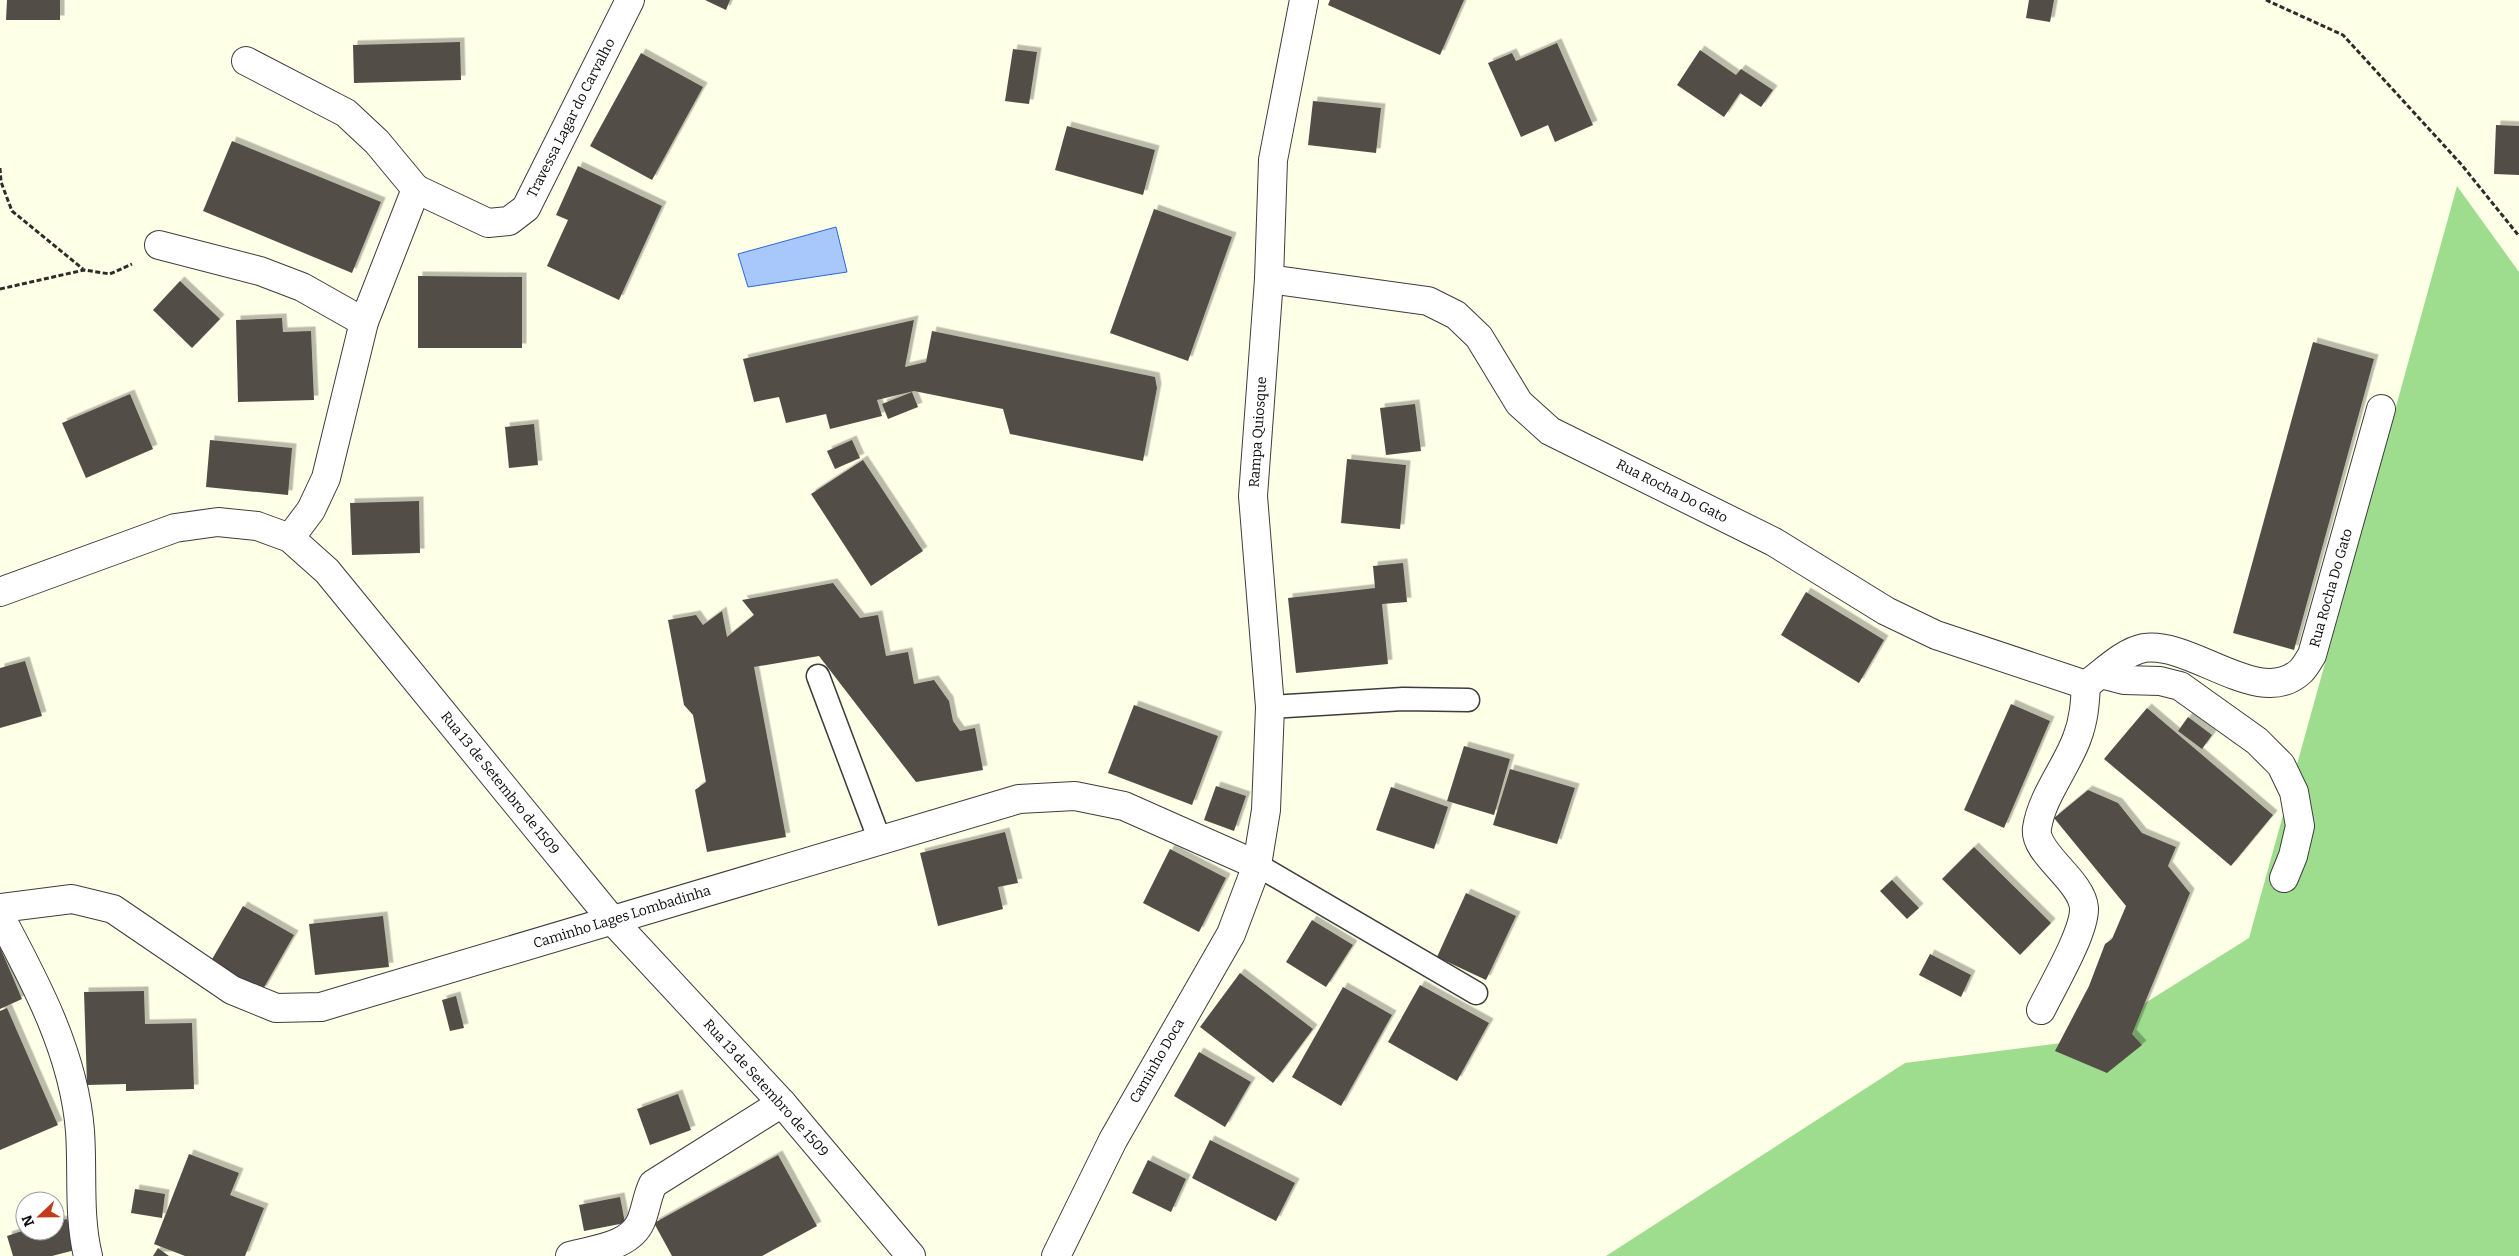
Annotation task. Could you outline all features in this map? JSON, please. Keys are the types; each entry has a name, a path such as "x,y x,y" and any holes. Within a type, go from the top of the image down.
{"street":[{"name":"Travessa Lagar do Carvalho","path":"246,61 346,113 377,142 416,189 488,223 509,221 526,208 630,0"},
{"name":"Rampa Quiosque","path":"1256,865 1266,810 1270,707 1253,496 1269,279 1273,160 1304,0"},
{"path":"290,538 311,510 326,478 364,322 416,189"},
{"path":"159,245 260,270 302,287 364,322"},
{"name":"Rua Rocha Do Gato","path":"1269,279 1428,301 1456,315 1478,337 1519,403 1550,431 1774,542 1886,611 1936,635 2094,680 2160,681 2180,686 2257,741 2281,765 2294,792 2300,826 2293,856 2284,878"},
{"name":"Rua Rocha Do Gato","path":"2094,680 2121,659 2142,649 2160,647 2182,652 2248,681 2268,683 2285,680 2301,672 2312,655 2381,409"},
{"name":"Rua 13 de Setembro de 1509","path":"0,592 175,528 228,523 257,526 290,538 327,571 612,920 782,1103 911,1256"},
{"path":"2041,1010 2082,925 2084,907 2076,887 2044,850 2036,831 2040,812 2077,739 2094,680"},
{"name":"Caminho Lages Lombadinha","path":"0,908 72,899 113,909 232,990 276,1008 322,1007 1019,799 1075,796 1124,806 1256,865"},
{"name":"Caminho Doca","path":"1056,1256 1112,1140 1231,934 1256,865"},
{"path":"0,916 39,989 72,1080 80,1131 82,1230 88,1256"},
{"path":"570,1256 617,1243 631,1236 641,1221 647,1195 653,1184 782,1103"}],"lane":[{"path":"818,676 880,841"},
{"path":"1270,707 1403,699 1468,700"},
{"path":"1256,865 1476,993"}],"path":[{"path":"2266,0 2343,35 2461,164 2519,236"},
{"path":"0,168 0,182 12,211 84,270"},
{"path":"0,289 84,270 110,274 129,266 159,245"}],"green space":[{"path":"2457,186 2519,272 2519,1256 1606,1256 1905,1063 2086,1040 2249,938"}],"water":[{"path":"836,227 847,272 748,287 738,254"}],"building":[{"path":"7,0 60,0 60,20 6,20"},
{"path":"705,0 730,0 726,10"},
{"path":"1330,0 1464,0 1440,55 1328,5"},
{"path":"2029,0 2054,0 2050,22 2026,18"},
{"path":"460,42 461,80 354,83 353,45"},
{"path":"1557,43 1593,125 1555,142 1548,125 1521,137 1488,63 1512,53 1516,61"},
{"path":"1013,49 1037,52 1029,104 1005,101"},
{"path":"1700,50 1736,75 1741,69 1773,90 1761,107 1740,93 1724,117 1677,85"},
{"path":"641,53 703,87 652,180 590,146"},
{"path":"1313,101 1381,108 1376,153 1308,145"},
{"path":"2496,125 2519,126 2519,175 2494,174"},
{"path":"1067,126 1155,150 1143,195 1055,170"},
{"path":"232,141 381,202 352,273 203,211"},
{"path":"578,166 662,206 619,300 547,266 568,220 556,215"},
{"path":"1154,209 1232,237 1188,361 1110,333"},
{"path":"418,276 522,277 522,348 418,348"},
{"path":"180,281 220,319 192,348 153,310"},
{"path":"282,318 283,332 311,331 314,400 238,402 236,320"},
{"path":"914,320 905,367 926,362 932,331 1155,377 1157,388 1143,461 1010,434 1003,409 914,391 877,400 882,416 830,429 826,414 786,423 779,397 754,402 743,359"},
{"path":"2313,342 2374,359 2294,650 2233,633"},
{"path":"912,392 918,407 888,419 882,404"},
{"path":"130,394 153,449 86,478 62,423"},
{"path":"1415,404 1421,451 1386,455 1380,408"},
{"path":"534,424 538,465 509,468 505,427"},
{"path":"210,440 292,448 288,495 206,487"},
{"path":"852,440 860,458 835,469 827,451"},
{"path":"1347,459 1406,465 1400,529 1341,523"},
{"path":"863,460 923,551 871,586 811,494"},
{"path":"419,501 420,553 352,555 350,503"},
{"path":"1403,563 1407,602 1382,604 1388,664 1296,673 1288,598 1375,588 1373,566"},
{"path":"833,583 860,618 878,615 886,656 908,652 914,684 934,680 949,701 953,721 960,731 975,728 983,770 916,782 819,656 754,667 786,837 707,852 695,790 706,782 693,715 684,705 668,620 696,615 703,625 722,611 727,637 754,615 742,600"},
{"path":"1806,592 1884,640 1859,683 1781,635"},
{"path":"25,661 42,716 0,728 0,668"},
{"path":"2011,704 2050,721 2004,828 1964,810"},
{"path":"1134,705 1218,736 1192,805 1108,773"},
{"path":"2147,708 2273,815 2231,866 2104,759"},
{"path":"2188,717 2212,735 2202,749 2178,731"},
{"path":"1464,746 1510,759 1494,815 1447,801"},
{"path":"1510,769 1575,788 1557,844 1493,825"},
{"path":"1216,786 1246,796 1234,831 1204,820"},
{"path":"1391,787 1448,807 1434,849 1376,830"},
{"path":"2088,790 2118,803 2142,833 2176,847 2168,866 2190,893 2132,1034 2142,1045 2107,1073 2055,1051 2089,986 2105,944 2112,939 2126,906 2054,818"},
{"path":"1005,832 1018,883 998,887 1003,909 938,926 920,853"},
{"path":"1974,847 2051,923 2020,955 1942,879"},
{"path":"1170,849 1226,878 1199,932 1143,903"},
{"path":"1892,880 1919,908 1907,919 1880,891"},
{"path":"1466,893 1516,916 1486,980 1437,957"},
{"path":"243,906 294,935 262,991 211,961"},
{"path":"383,916 389,967 315,975 309,924"},
{"path":"1312,920 1353,945 1326,987 1286,962"},
{"path":"0,947 22,999 0,1009"},
{"path":"1930,954 1971,975 1961,997 1919,975"},
{"path":"1240,973 1313,1029 1273,1083 1200,1027"},
{"path":"1420,985 1489,1023 1457,1081 1388,1042"},
{"path":"1343,987 1392,1015 1341,1106 1292,1077"},
{"path":"144,991 145,1024 192,1023 194,1089 126,1091 126,1084 87,1085 84,992"},
{"path":"456,996 464,1028 450,1031 442,1000"},
{"path":"7,1008 58,1125 0,1150 0,1011"},
{"path":"1199,1052 1251,1082 1225,1127 1174,1096"},
{"path":"678,1094 691,1130 650,1145 637,1109"},
{"path":"1210,1140 1295,1183 1276,1221 1192,1178"},
{"path":"189,1154 239,1173 230,1195 264,1208 245,1256 185,1256 154,1244"},
{"path":"778,1155 817,1226 762,1256 672,1256 654,1223"},
{"path":"1148,1160 1186,1179 1171,1212 1132,1193"},
{"path":"135,1189 165,1194 162,1218 131,1213"},
{"path":"620,1197 625,1223 584,1231 579,1205"},
{"path":"67,1219 75,1250 52,1256 13,1256 7,1236 15,1233 15,1241 65,1241 65,1220"},
{"path":"158,1248 169,1256 153,1256"}]}
